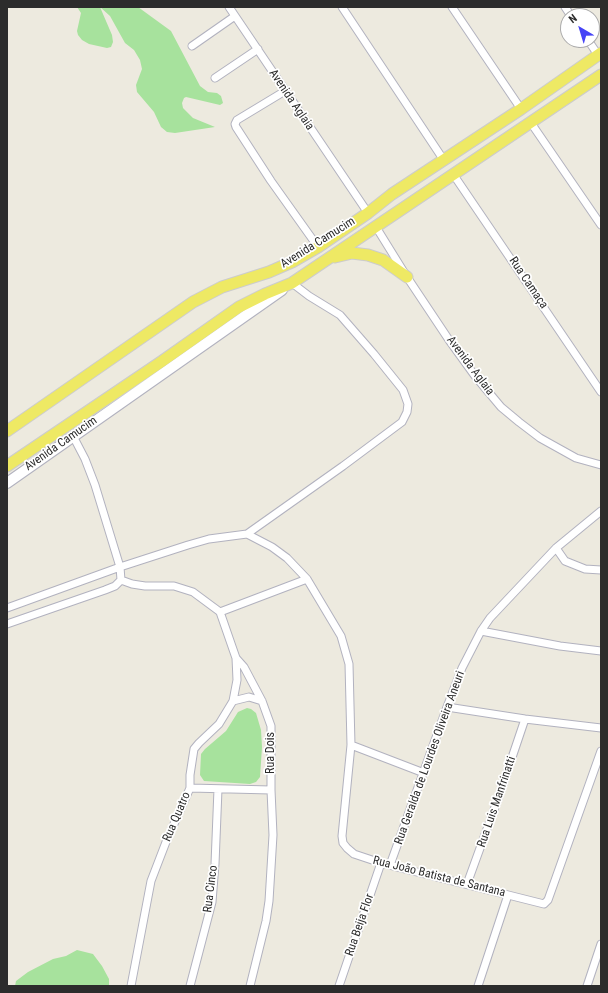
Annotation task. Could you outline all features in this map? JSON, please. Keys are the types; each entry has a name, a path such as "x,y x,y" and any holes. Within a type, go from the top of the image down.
{"main road":[{"name":"Avenida Camucim","path":"7,430 193,302 222,287 269,272 292,262 318,247 368,213 392,194 520,109 599,54"},
{"name":"Avenida Camucim","path":"7,466 161,362 239,307 292,282 601,75"},
{"path":"520,109 531,123"},
{"path":"368,213 376,227"},
{"path":"323,261 338,255 352,253 368,255 383,260 407,277"}],"street":[{"name":"Avenida Aglaia","path":"229,7 368,213"},
{"path":"342,7 443,159"},
{"path":"452,7 520,109"},
{"path":"192,46 235,16"},
{"path":"215,78 258,49"},
{"path":"285,91 237,120 235,124 271,181 318,247"},
{"path":"531,123 601,226"},
{"name":"Rua Camaça","path":"453,174 601,392"},
{"name":"Avenida Aglaia","path":"376,227 449,340 475,376 501,407 540,438 576,458 601,465"},
{"path":"7,608 120,567 188,545 247,534 402,422 407,412 408,404 403,390 340,315 309,296 292,282"},
{"name":"Avenida Camucim","path":"7,482 292,282"},
{"path":"7,624 105,590 115,586 121,580 120,567 95,485 85,459 73,436"},
{"name":"Rua Geralda de Lourdes Oliveira Aneuri","path":"390,865 462,668 481,631 490,618 556,548 601,511"},
{"path":"247,534 272,547 287,558 307,579 341,636 349,664 351,745 424,773"},
{"path":"556,548 565,561 585,569 601,570"},
{"path":"121,580 132,584 145,586 174,586 193,592 220,612 307,579"},
{"name":"Rua Dois","path":"220,612 236,658 244,668 262,701 271,726 273,835 269,901 266,921 250,986"},
{"path":"481,631 560,646 601,651"},
{"name":"Rua Quatro","path":"131,986 151,881 166,842 190,788 190,775 194,749 219,724 233,701 236,680 236,658"},
{"path":"233,701 248,697 262,701"},
{"path":"447,707 525,719 601,728"},
{"name":"Rua Luis Manfrinatti","path":"467,884 525,719"},
{"name":"Rua João Batista de Santana","path":"351,745 342,836 343,843 354,854 381,863 544,904 548,900 601,751"},
{"path":"190,788 271,790"},
{"name":"Rua Cinco","path":"190,986 212,902 218,789"},
{"name":"Rua Beija Flor","path":"339,986 381,863"},
{"path":"478,986 508,895"},
{"path":"587,986 601,944"}],"green space":[{"path":"77,7 100,7 112,35 113,42 111,47 107,48 89,44 82,40 77,31 81,13"},
{"path":"100,7 138,7 171,31 200,86 208,92 217,93 221,96 223,103 220,105 186,97 182,103 183,108 193,118 215,127 175,133 167,132 161,127 154,112 137,92 136,85 142,69 140,60 134,50 125,43 110,16"},
{"path":"247,708 256,713 261,730 262,747 260,777 256,782 250,784 204,781 200,775 201,754 226,731 238,712"},
{"path":"77,950 93,954 109,979 109,986 15,986 16,981 28,972 53,959 66,956"}]}
